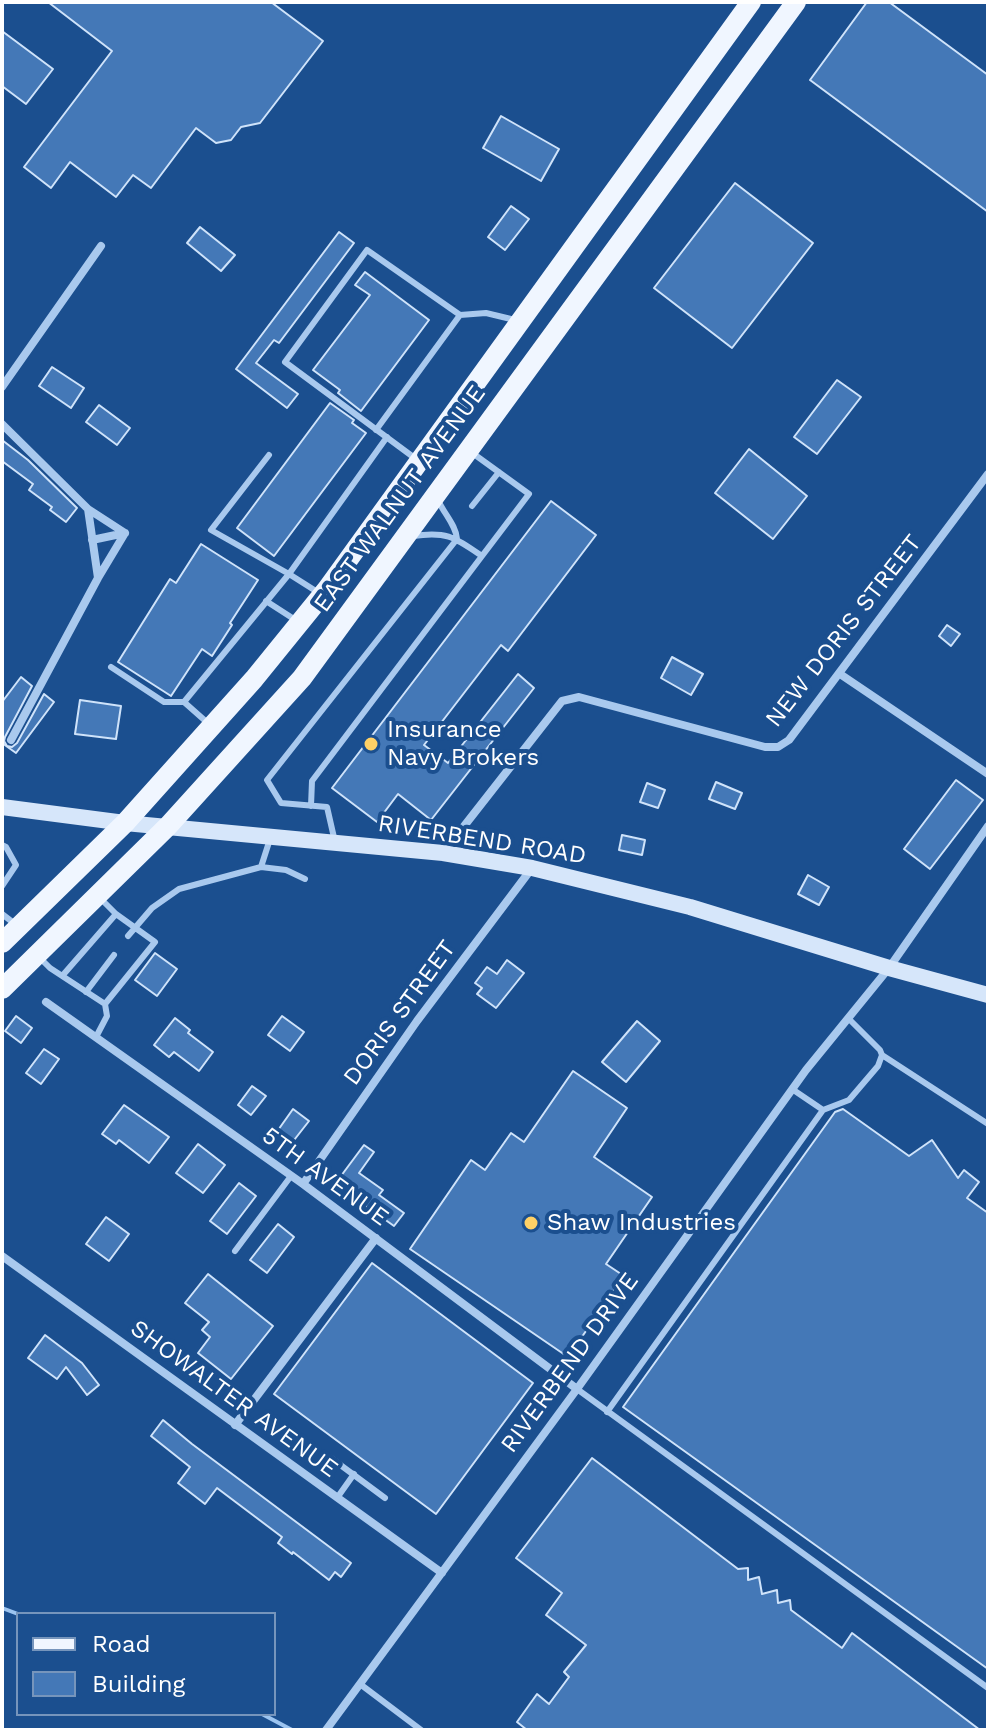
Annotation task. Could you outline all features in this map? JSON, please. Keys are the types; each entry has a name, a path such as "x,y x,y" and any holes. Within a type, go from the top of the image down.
{"main road":[{"name":"EAST WALNUT AVENUE","path":"2,943 10,920 125,823 300,623 751,2"},
{"name":"EAST WALNUT AVENUE","path":"2,989 168,826 302,678 796,2"},
{"path":"695,78 724,100"}],"street":[{"path":"2,387 101,246"},
{"path":"2,424 88,509 125,533"},
{"name":"NEW DORIS STREET","path":"443,853 562,701 579,697 765,747 778,747 789,740 988,474"},
{"path":"88,509 98,578"},
{"path":"92,540 125,533"},
{"path":"11,740 125,533"},
{"path":"840,674 988,774"},
{"name":"RIVERBEND ROAD","path":"2,807 125,823 443,853 532,868 690,907 988,995"},
{"name":"RIVERBEND DRIVE","path":"326,1730 577,1389 792,1089 889,968 988,826"},
{"name":"DORIS STREET","path":"303,1184 417,1021 532,868"},
{"name":"5TH AVENUE","path":"46,1002 303,1184 577,1389"},
{"path":"235,1425 376,1238"},
{"name":"SHOWALTER AVENUE","path":"2,1256 442,1573"}],"lane":[{"path":"419,461 285,362 367,250 460,315 486,313 520,321"},
{"path":"376,430 460,315"},
{"path":"184,702 289,574 387,437"},
{"path":"311,806 312,781 529,494 468,449"},
{"path":"269,455 211,530 322,595"},
{"path":"472,506 499,472"},
{"path":"335,842 327,807 281,803 267,780 457,539 456,529 435,494"},
{"path":"405,537 434,533 457,539 482,556"},
{"path":"266,601 300,623"},
{"path":"111,667 164,702 184,702 212,726"},
{"path":"261,867 271,836"},
{"path":"2,845 16,865 2,886"},
{"path":"128,936 152,908 179,889 261,867 286,870 305,879"},
{"path":"97,895 116,914 155,942 105,1004"},
{"path":"63,975 116,914"},
{"path":"37,954 50,968 105,1004 107,1016 96,1037"},
{"path":"86,992 114,955"},
{"path":"848,1018 882,1055 988,1124"},
{"path":"607,1412 823,1110 849,1100 878,1066 882,1055"},
{"path":"792,1089 823,1110"},
{"path":"235,1251 291,1176"},
{"path":"577,1389 988,1688"},
{"path":"331,1458 385,1498"},
{"path":"337,1498 354,1474"},
{"path":"360,1684 421,1730"}],"building":[{"path":"48,2 271,2 323,41 260,123 241,127 231,140 216,143 196,128 151,188 133,175 116,197 70,162 51,188 24,167 112,51"},
{"path":"867,2 889,2 988,75 988,212 810,80"},
{"path":"2,31 53,69 26,104 2,86"},
{"path":"501,116 559,149 541,181 483,148"},
{"path":"735,183 813,243 732,348 654,288"},
{"path":"511,206 529,219 505,250 488,237"},
{"path":"200,227 235,255 221,271 187,243"},
{"path":"339,232 354,243 279,343 274,340 256,363 298,394 287,408 236,369"},
{"path":"365,272 429,320 361,411 313,370 370,295 355,285"},
{"path":"52,367 84,388 71,408 39,386"},
{"path":"837,380 861,397 817,454 794,437"},
{"path":"330,403 366,433 274,556 237,528"},
{"path":"99,405 130,428 117,445 86,422"},
{"path":"2,440 28,460 77,508 66,522 29,490 33,484 2,461"},
{"path":"749,449 807,496 773,539 715,493"},
{"path":"551,501 596,535 508,651 501,645 424,745 448,763 518,674 534,688 431,820 398,794 377,822 332,788"},
{"path":"201,544 258,580 212,656 202,649 171,696 118,662 170,579 176,583"},
{"path":"947,625 960,634 951,646 939,636"},
{"path":"672,657 703,674 691,695 661,678"},
{"path":"21,677 32,686 5,737 7,746 17,743 44,694 54,702 16,753 2,743 2,702"},
{"path":"80,700 121,706 116,739 75,734"},
{"path":"956,780 983,800 930,869 904,849"},
{"path":"716,782 742,793 735,809 709,799"},
{"path":"647,783 665,790 658,808 640,802"},
{"path":"622,835 645,840 642,855 619,850"},
{"path":"808,875 829,887 819,905 798,894"},
{"path":"155,953 177,969 157,996 135,980"},
{"path":"507,960 524,973 496,1008 477,994 482,988 475,983 487,967 497,974"},
{"path":"16,1016 32,1028 21,1043 5,1031"},
{"path":"282,1016 304,1032 290,1051 268,1035"},
{"path":"175,1018 190,1030 188,1033 213,1052 199,1071 174,1052 169,1057 154,1045"},
{"path":"637,1021 660,1041 626,1082 602,1062"},
{"path":"44,1049 59,1059 41,1084 26,1073"},
{"name":"Shaw Industries","path":"573,1071 627,1108 594,1157 652,1197 606,1264 624,1276 568,1357 410,1249 471,1160 485,1170 511,1133 524,1142"},
{"path":"252,1086 266,1096 251,1115 238,1105"},
{"path":"124,1105 169,1137 149,1163 119,1140 116,1144 102,1134"},
{"path":"293,1109 309,1121 291,1144 276,1133"},
{"path":"843,1109 909,1156 932,1140 958,1178 964,1170 979,1182 967,1198 988,1213 988,1669 623,1407 835,1112"},
{"path":"198,1144 225,1165 203,1193 176,1173"},
{"path":"364,1145 374,1152 359,1173 383,1190 379,1195 404,1213 394,1226 335,1184"},
{"path":"239,1183 256,1196 227,1234 210,1221"},
{"path":"106,1217 129,1234 109,1261 86,1244"},
{"path":"278,1224 294,1237 267,1273 250,1260"},
{"path":"372,1263 533,1383 436,1514 274,1394"},
{"path":"208,1274 273,1326 231,1379 198,1353 210,1337 202,1330 209,1322 185,1303"},
{"path":"45,1335 82,1363 99,1385 87,1395 66,1367 57,1379 28,1358"},
{"path":"163,1420 351,1563 341,1577 335,1572 329,1580 292,1554 278,1543 282,1537 217,1488 205,1504 178,1483 190,1467 151,1436"},
{"path":"592,1458 738,1569 748,1568 748,1580 759,1577 762,1594 777,1590 778,1603 790,1600 791,1610 842,1648 852,1633 980,1730 527,1730 517,1722 537,1694 549,1704 569,1677 564,1672 586,1645 546,1615 562,1593 516,1558"}],"waterway":[{"path":"2,1608 16,1613"},
{"path":"266,1716 292,1730"}],"place":[{"name":"Insurance Navy Brokers","path":"371,744"},
{"name":"Shaw Industries","path":"531,1223"}]}
